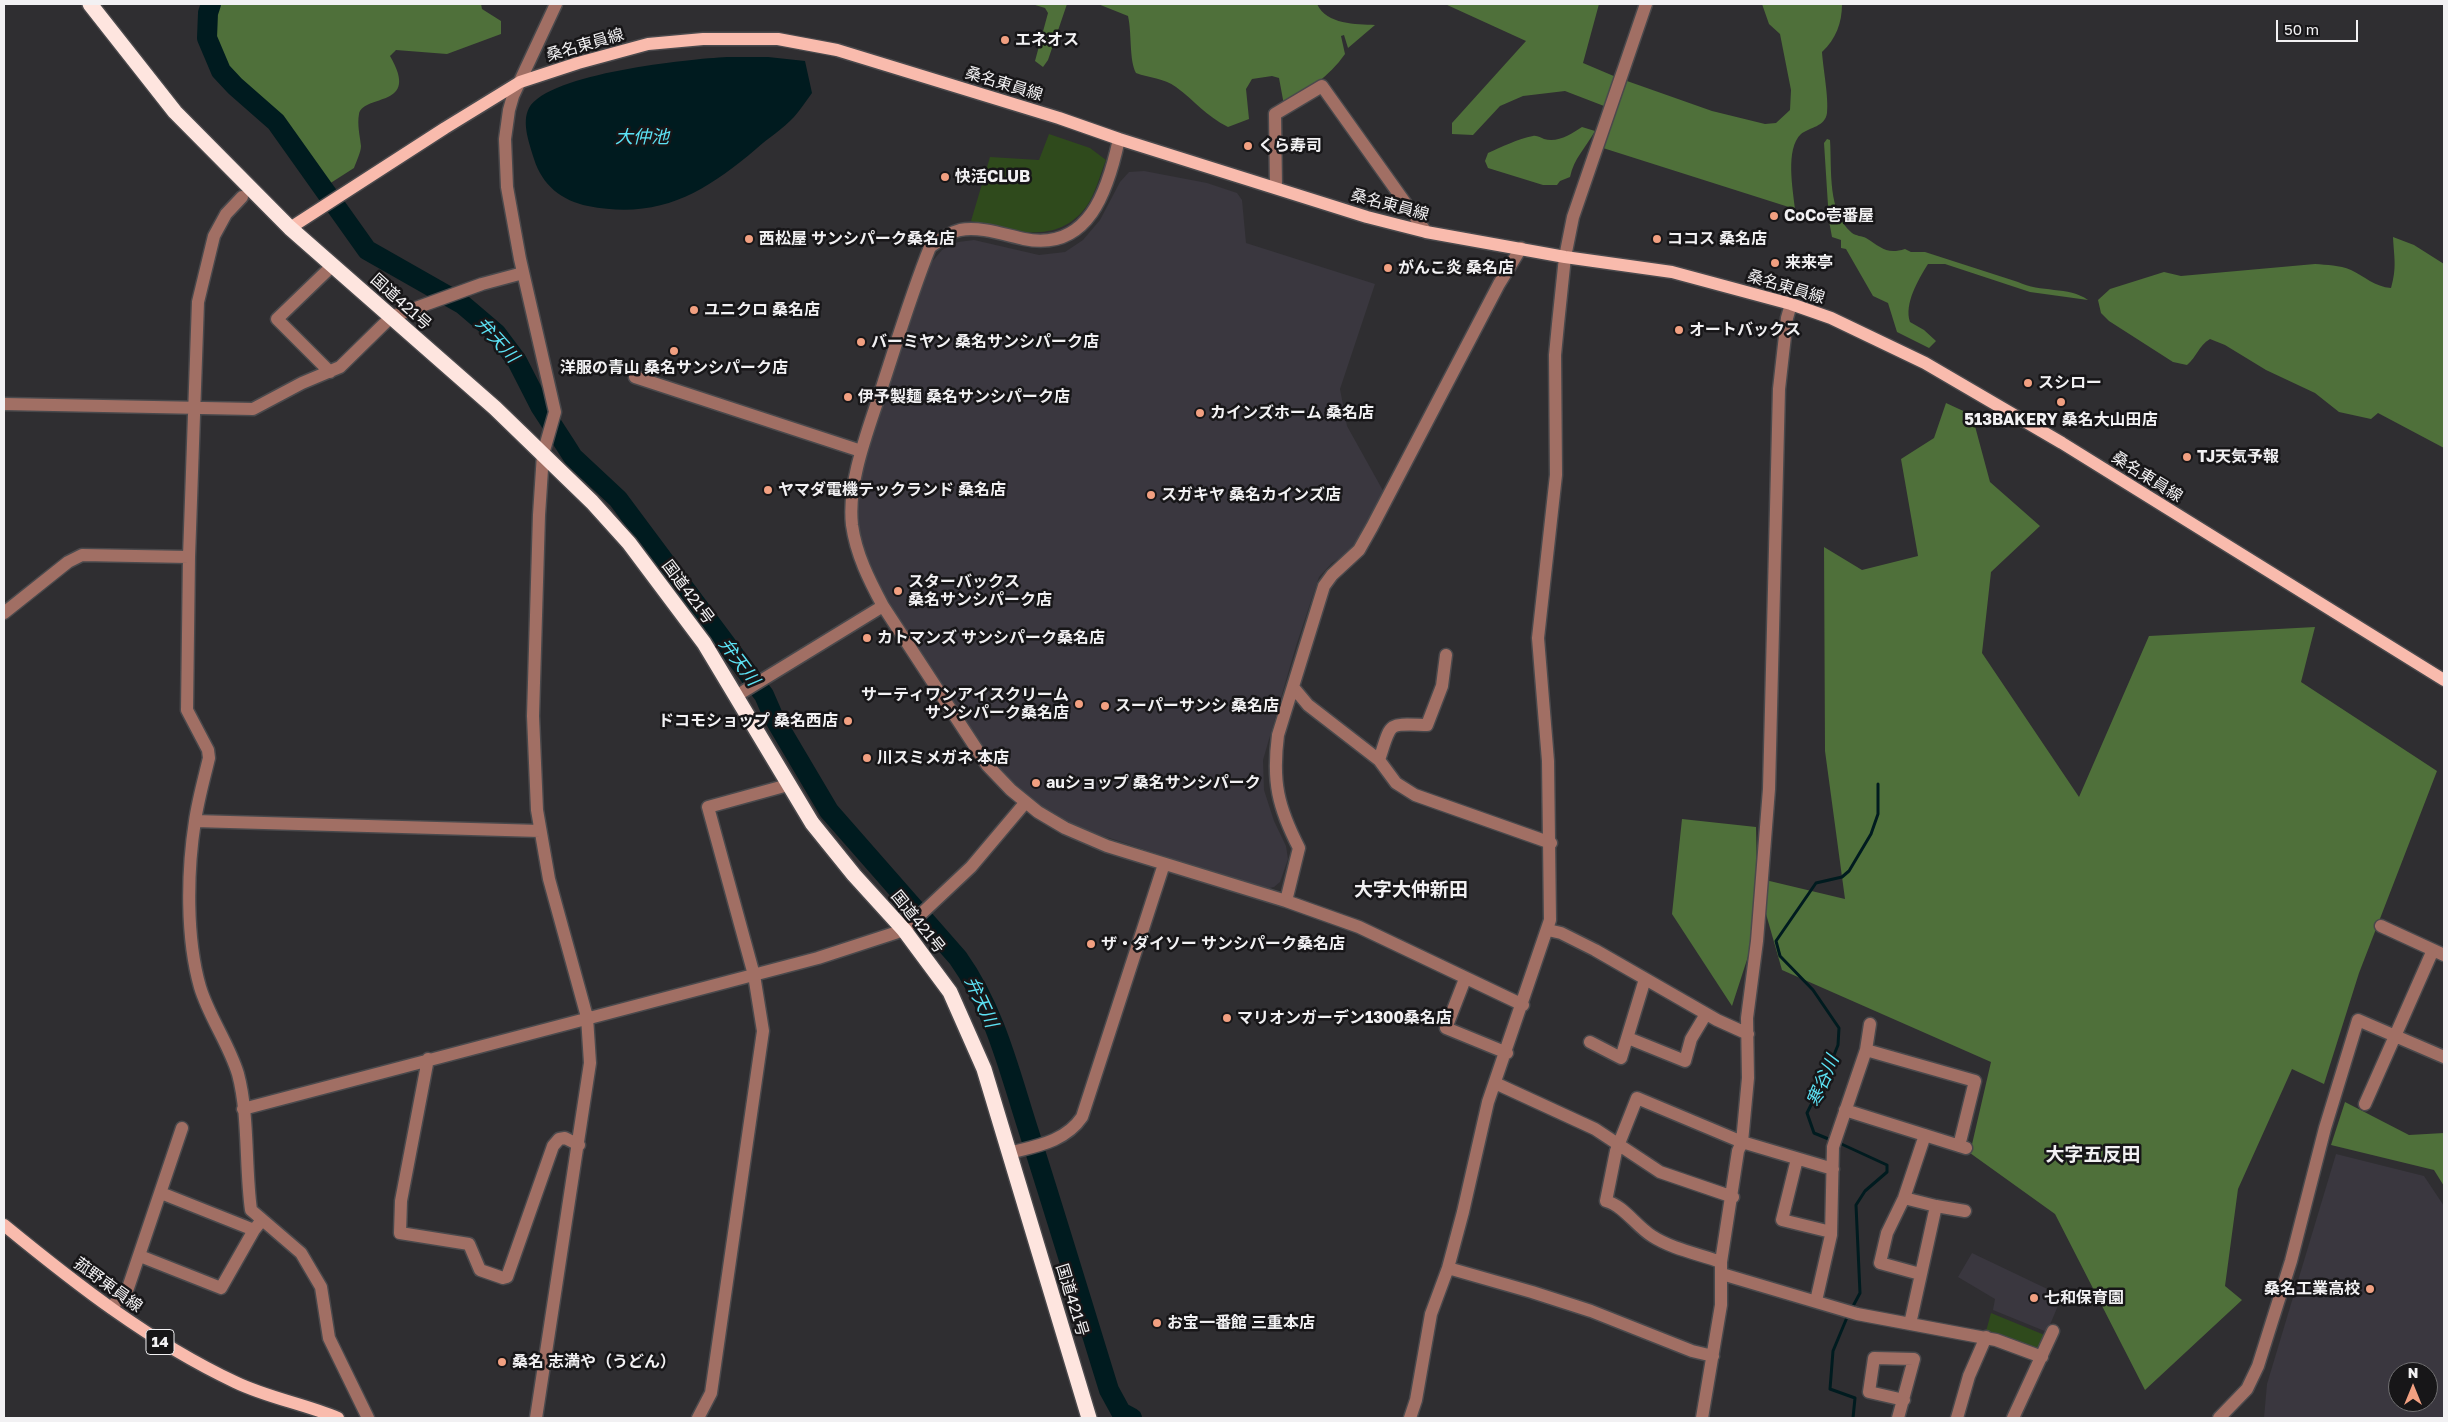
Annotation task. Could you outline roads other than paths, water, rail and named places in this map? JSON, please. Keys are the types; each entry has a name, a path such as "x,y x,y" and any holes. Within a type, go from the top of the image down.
{"highway":[{"name":"国道421号","path":"90,4 175,112 290,228 495,408 592,502 629,543 741,693 788,785 812,823 854,875 908,926 950,992 984,1068 1089,1418"}],"main road":[{"name":"桑名東員線","path":"290,228 520,82 578,63 648,44 704,39 778,39 837,50 1060,118 1119,139 1367,217 1426,232 1672,272 1791,304 1831,318 1925,363 2062,443 2444,680"},
{"name":"菰野東員線","path":"4,1225 75,1283 172,1349 237,1383 314,1414 338,1418"}],"street":[{"path":"536,1418 590,1063 587,1017 549,879 540,831 534,768 535,607 543,454 555,412 507,187 505,139 509,110 556,4"},
{"path":"1410,1418 1431,1314 1448,1268 1488,1102 1548,930 1552,908 1548,761 1538,638 1556,475 1555,355 1565,256 1573,217 1582,189 1646,4"},
{"path":"1276,188 1274,114 1322,86 1426,232"},
{"path":"1119,139 1105,190 1086,220 1068,237 1052,241 1036,240 972,229 960,230 944,236 930,247 861,451 853,492 852,524 857,550 883,606 974,746 999,778 1025,802 1065,828 1084,837 1164,864 1330,916 1359,927 1465,979 1523,1004"},
{"path":"242,197 226,214 214,236 198,302 186,710 208,750 209,758 195,821 191,871 190,937 200,987 238,1074 243,1109 246,1178 251,1210 258,1225"},
{"path":"1286,902 1299,848 1287,826 1274,778 1274,761 1278,735 1324,586 1332,575 1359,550 1495,293 1521,248"},
{"path":"330,372 277,319 333,265"},
{"path":"4,404 253,409 302,383 340,367 391,317 471,288 524,273"},
{"path":"1702,1418 1721,1305 1722,1268 1738,1151 1742,1142 1748,1078 1748,1034 1769,789 1779,389 1787,318 1791,304"},
{"path":"635,377 861,451"},
{"path":"4,613 68,562 82,555 189,557"},
{"path":"741,693 883,606"},
{"path":"1379,760 1389,729 1395,724 1427,725 1442,686 1446,655"},
{"path":"1293,687 1308,706 1379,760 1396,783 1415,795 1550,843"},
{"path":"698,1418 711,1393 763,1031 754,975 708,808 788,785"},
{"path":"243,1109 587,1017 818,958 908,926 971,868 1025,802"},
{"path":"195,821 540,831"},
{"path":"1009,1153 1048,1142 1072,1128 1085,1109 1164,864"},
{"path":"2365,1104 2396,1036 2439,953 2381,926"},
{"path":"1548,930 1561,933 1706,1014 1736,1030 1748,1034"},
{"path":"1465,979 1446,1028 1506,1053"},
{"path":"1590,1042 1621,1058 1645,980"},
{"path":"1628,1038 1685,1061 1691,1039 1706,1014"},
{"path":"2219,1418 2247,1389 2258,1366 2291,1261 2325,1128 2358,1020 2444,1057"},
{"path":"1816,1301 1831,1232 1835,1142 1866,1050 1870,1024"},
{"path":"1845,1110 1963,1147 1975,1081 1866,1050"},
{"path":"428,1059 401,1200 400,1233 469,1244 480,1270 503,1278 507,1277 553,1146 559,1140 565,1138 579,1145"},
{"path":"1495,1083 1595,1129 1660,1172 1732,1197"},
{"path":"1833,1169 1742,1142 1637,1098 1619,1145 1606,1201 1614,1203 1651,1235 1662,1242 1722,1268 1851,1312 1986,1337 2042,1357"},
{"path":"111,1308 128,1288 182,1128"},
{"path":"1920,1274 1880,1263 1887,1233 1904,1198 1925,1135"},
{"path":"1797,1159 1782,1220 1831,1232"},
{"path":"161,1193 258,1225 301,1253 321,1287 329,1338 368,1418"},
{"path":"1904,1198 1965,1211"},
{"path":"1910,1324 1936,1206"},
{"path":"140,1256 221,1288 258,1225"},
{"path":"1448,1268 1532,1292 1692,1351 1713,1356"},
{"path":"2013,1418 2053,1331"},
{"path":"1956,1418 1969,1376 1986,1337"},
{"path":"1898,1418 1904,1400"}],"water":[{"name":"大仲池","path":"727,57 768,57 805,61 812,93 790,121 737,165 718,178 699,190 659,206 637,209 613,209 588,206 570,200 554,190 542,177 530,147 526,120 529,108 542,96 563,86 590,77 621,70"}],"waterway":[{"name":"弁天川","path":"211,4 208,13 207,38 221,71 276,122 367,250 462,304 496,333 517,361 540,406 573,457 618,499 764,695 774,718 829,811 958,958 982,998 1000,1041 1109,1390 1121,1412 1132,1418"},
{"name":"寒谷川","path":"1831,1140 1814,1133 1807,1113 1826,1075 1838,1045 1839,1028 1813,990 1780,956 1776,941 1816,883 1842,877 1849,871 1871,834 1878,814 1878,784"},
{"name":"寒谷川","path":"1837,1142 1887,1165 1887,1172 1865,1191 1856,1205 1860,1293 1851,1310"},
{"name":"寒谷川","path":"1848,1315 1833,1351 1830,1389 1855,1398 1853,1418"}],"place":[{"name":"エネオス","path":"1005,40"},
{"name":"くら寿司","path":"1248,146"},
{"name":"快活CLUB","path":"945,177"},
{"name":"CoCo壱番屋","path":"1774,216"},
{"name":"西松屋 サンシパーク桑名店","path":"749,239"},
{"name":"ココス 桑名店","path":"1657,239"},
{"name":"来来亭","path":"1775,263"},
{"name":"がんこ炎 桑名店","path":"1388,268"},
{"name":"ユニクロ 桑名店","path":"694,310"},
{"name":"オートバックス","path":"1679,330"},
{"name":"バーミヤン 桑名サンシパーク店","path":"861,342"},
{"name":"洋服の青山 桑名サンシパーク店","path":"674,351"},
{"name":"スシロー","path":"2028,383"},
{"name":"伊予製麺 桑名サンシパーク店","path":"848,397"},
{"name":"513BAKERY 桑名大山田店","path":"2061,402"},
{"name":"カインズホーム 桑名店","path":"1200,413"},
{"name":"TJ天気予報","path":"2187,457"},
{"name":"ヤマダ電機テックランド 桑名店","path":"768,490"},
{"name":"スガキヤ 桑名カインズ店","path":"1151,495"},
{"name":"スターバックス 桑名サンシパーク店","path":"898,591"},
{"name":"カトマンズ サンシパーク桑名店","path":"867,638"},
{"name":"サーティワンアイスクリーム サンシパーク桑名店","path":"1079,704"},
{"name":"スーパーサンシ 桑名店","path":"1105,706"},
{"name":"ドコモショップ 桑名西店","path":"848,721"},
{"name":"川スミメガネ 本店","path":"867,758"},
{"name":"auショップ 桑名サンシパーク","path":"1036,783"},
{"name":"ザ・ダイソー サンシパーク桑名店","path":"1091,944"},
{"name":"マリオンガーデン1300桑名店","path":"1227,1018"},
{"name":"桑名工業高校","path":"2370,1289"},
{"name":"七和保育園","path":"2034,1298"},
{"name":"お宝一番館 三重本店","path":"1157,1323"},
{"name":"桑名 志満や（うどん）","path":"502,1362"}],"district":[{"name":"大字大仲新田","path":"1411,890"},
{"name":"大字五反田","path":"2093,1155"}]}
